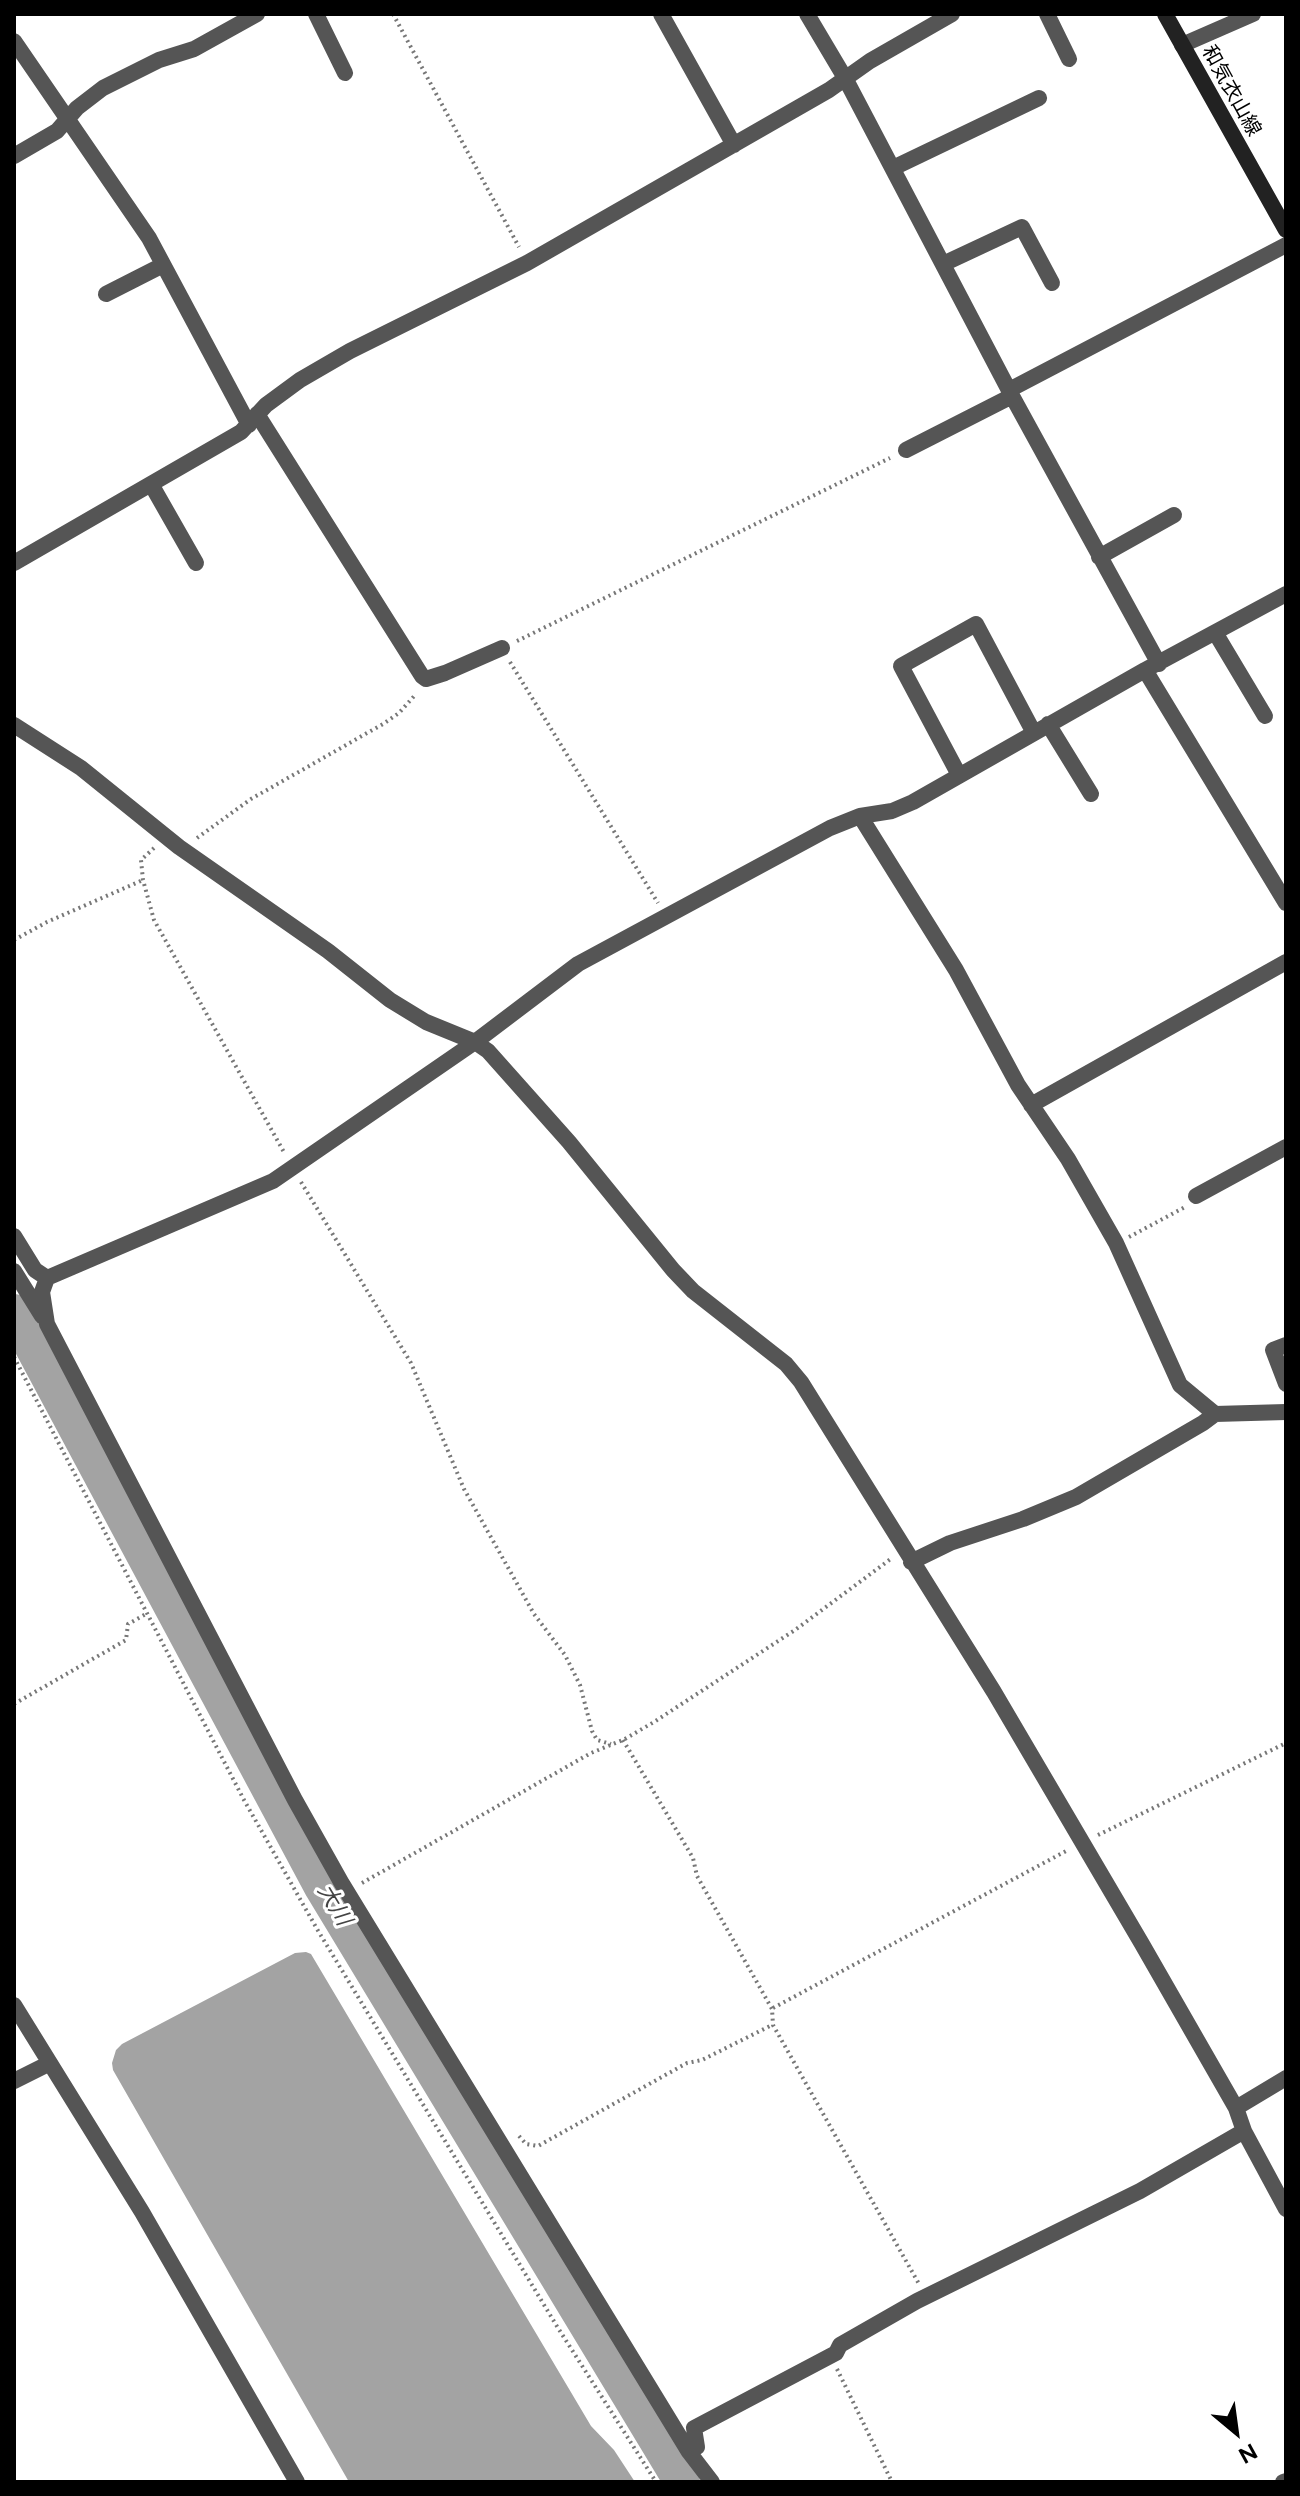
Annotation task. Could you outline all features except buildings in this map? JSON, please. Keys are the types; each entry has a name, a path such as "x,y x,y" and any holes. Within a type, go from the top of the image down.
{"main road":[{"name":"和気衣山線","path":"1165,14 1286,230"}],"street":[{"path":"14,156 57,131 77,108 103,88 159,60 194,49 257,14"},
{"path":"316,14 345,73"},
{"path":"661,14 734,145"},
{"path":"807,14 845,78 1099,557 1152,667 1286,903"},
{"path":"14,563 241,432 300,380 350,351 527,263 829,90 952,14"},
{"path":"1047,14 1069,59"},
{"path":"1182,45 1253,14"},
{"path":"14,41 149,238 253,420 418,672 426,679 470,664 502,648"},
{"path":"893,168 1039,98"},
{"path":"943,264 1022,227 1052,283"},
{"path":"906,450 1286,245"},
{"path":"106,294 163,265"},
{"path":"151,484 196,563"},
{"path":"1099,557 1174,515"},
{"path":"47,1324 42,1292 47,1278 273,1181 475,1042 578,964 830,828 860,816 892,811 913,802 1041,728 1286,596"},
{"path":"959,775 901,666 976,624 1041,728 1091,794"},
{"path":"1216,634 1265,716"},
{"path":"14,725 81,768 184,850 328,951 390,1000 426,1022 475,1042 488,1051 620,1203 656,1252 693,1291 786,1364 801,1382 994,1692 1236,2108 1244,2131 1286,2209"},
{"path":"860,816 956,970 1031,1105 1068,1159 1116,1243 1180,1385 1215,1414"},
{"path":"1031,1105 1286,962"},
{"path":"1196,1196 1286,1147"},
{"path":"14,1236 35,1270 47,1278"},
{"path":"14,1271 47,1324 334,1869 689,2452 712,2482"},
{"path":"1286,1345 1273,1350 1286,1384"},
{"path":"908,1556 1023,1519 1076,1497 1215,1414 1286,1412"},
{"path":"14,2005 142,2212 297,2482"},
{"path":"14,2081 50,2063"},
{"path":"1236,2108 1286,2078"},
{"path":"689,2452 697,2447 694,2428 836,2353 840,2345 926,2296 1140,2191 1244,2131"}],"path":[{"path":"393,14 527,263"},
{"path":"666,914 502,648 906,450"},
{"path":"184,850 201,834 251,799 335,753 399,713 426,679"},
{"path":"166,836 141,860 154,920 292,1167 411,1363 464,1489 534,1614 565,1655 580,1685 592,1731 597,1740 611,1744"},
{"path":"14,940 47,922 143,880"},
{"path":"1116,1243 1183,1209 1196,1196"},
{"path":"14,1357 244,1800 317,1929 558,2328 656,2482"},
{"path":"354,1879 362,1883 591,1753 623,1740 908,1556"},
{"path":"14,1704 126,1640 128,1624 147,1613"},
{"path":"623,1740 693,1858 697,1876 772,2009 773,2025 926,2296"},
{"path":"772,2009 1082,1842 1286,1743"},
{"path":"516,2133 526,2144 538,2146 687,2063 702,2060 773,2025"},
{"path":"830,2356 892,2482"}],"shaded area":[{"path":"295,1953 311,1954 591,2426 614,2450 635,2482 349,2482 113,2070 112,2063 116,2050 122,2044"}],"waterway":[{"name":"大川","path":"14,1312 322,1887 682,2482"}]}
